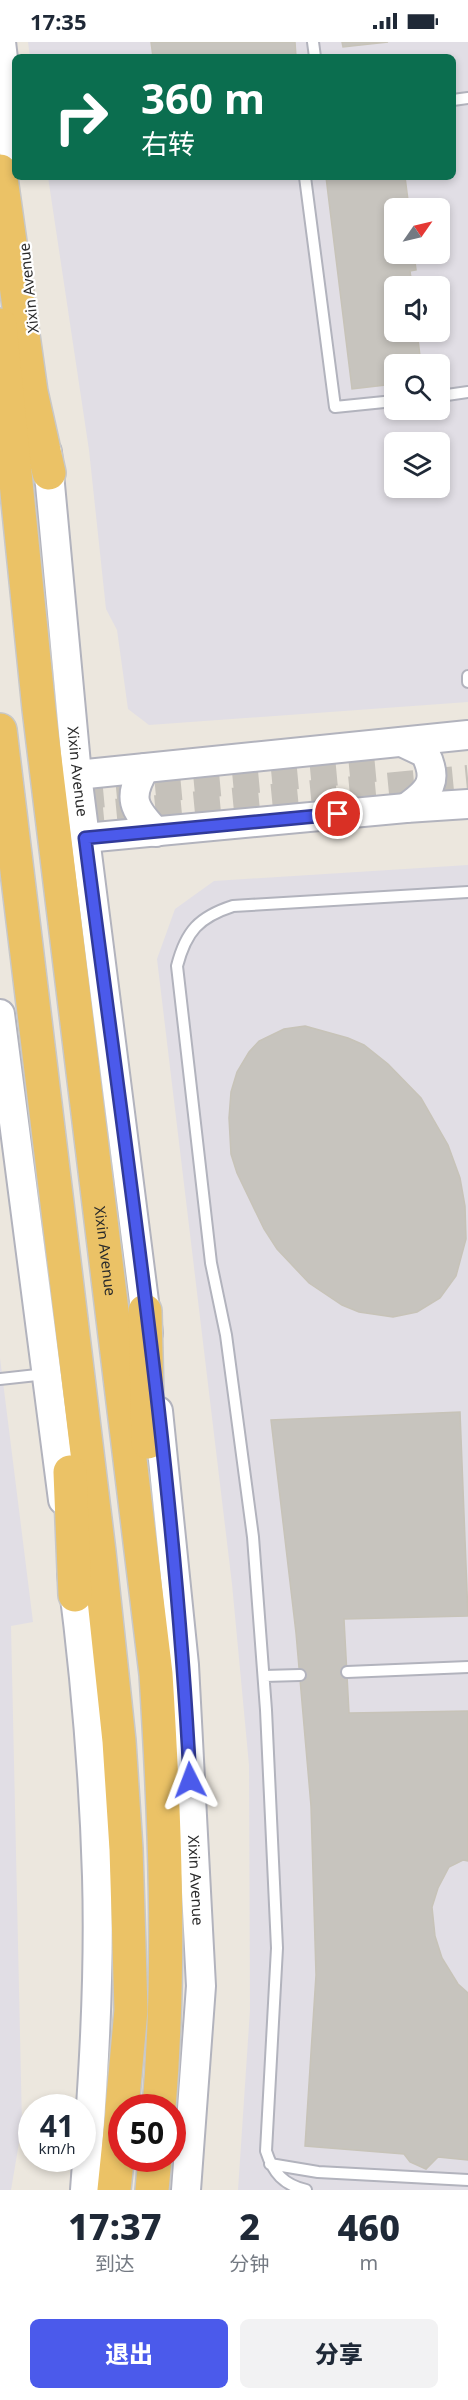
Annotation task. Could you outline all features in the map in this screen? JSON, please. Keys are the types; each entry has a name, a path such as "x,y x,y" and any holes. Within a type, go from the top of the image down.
{"highway":[{"path":"0,171 31,392 49,472"},
{"name":"Xixin Avenue","path":"0,325 41,720 156,1674 164,1799 166,1920 160,2094"},
{"path":"0,730 99,1552 125,1825 131,2010 123,2094"},
{"path":"60,1215 75,1595"},
{"path":"145,1311 146,1418 157,1538 156,1674"},
{"path":"114,2190 116,2172"},
{"path":"152,2190 154,2172"}],"main road":[{"path":"1,42 12,133"},
{"name":"Xixin Avenue","path":"17,180 49,472 77,775 163,1447 184,1665 201,1986 186,2190"},
{"path":"77,775 468,735"},
{"path":"402,742 425,753 433,774 430,787 406,808"},
{"path":"145,768 135,786 133,801 138,814 156,832"},
{"path":"85,838 468,804"},
{"path":"0,1014 75,1595 90,1739 97,1878 93,2089 85,2190"}],"lane":[{"path":"305,180 335,407 384,402"},
{"path":"450,395 468,392"},
{"path":"468,676 468,682"},
{"path":"306,2190 285,2183 270,2164 266,2151 277,1948 264,1676 253,1537 226,1335 211,1263 177,966 182,946 198,923 213,912 233,906 468,892"},
{"path":"0,1379 46,1374"},
{"path":"346,1672 468,1667"},
{"path":"264,1676 300,1675"},
{"path":"270,2164 318,2172 468,2180"}],"shaded area":[{"path":"28,42 468,42 468,702 149,725 128,709 117,630 106,609 89,450 48,180 456,180 456,54 30,54"},
{"path":"468,865 468,2190 238,2190 250,2010 249,1765 232,1584 157,959 175,909 214,881"},
{"path":"0,1358 33,1622 11,1626 21,2094 18,2094 18,2149 11,2190 0,2190"}],"building":[{"path":"151,42 295,42 296,54 153,54"},
{"path":"342,42 388,42 343,47"},
{"path":"326,180 405,180 408,198 384,198 384,264 415,264 416,270 410,271 411,276 384,276 384,342 418,342 420,354 384,354 384,385 352,389"},
{"path":"305,1026 364,1045 388,1064 421,1098 448,1145 460,1178 465,1206 466,1239 456,1276 440,1298 417,1312 393,1317 359,1312 342,1305 309,1283 277,1249 264,1229 237,1173 231,1154 229,1118 231,1092 237,1072 259,1041 284,1029"},
{"path":"460,1412 468,1616 344,1619 349,1713 468,1711 468,1861 463,1860 449,1867 438,1888 432,1907 435,1936 442,1958 458,1984 468,1993 468,2160 438,2157 426,2169 410,2162 404,2154 305,2146 316,1975 311,1806 296,1633 271,1420"}],"tunnel":[{"path":"0,804 384,768"},
{"path":"0,823 468,778"}],"route":[{"path":"190,1780 184,1665 163,1447 85,838 338,814"}]}
